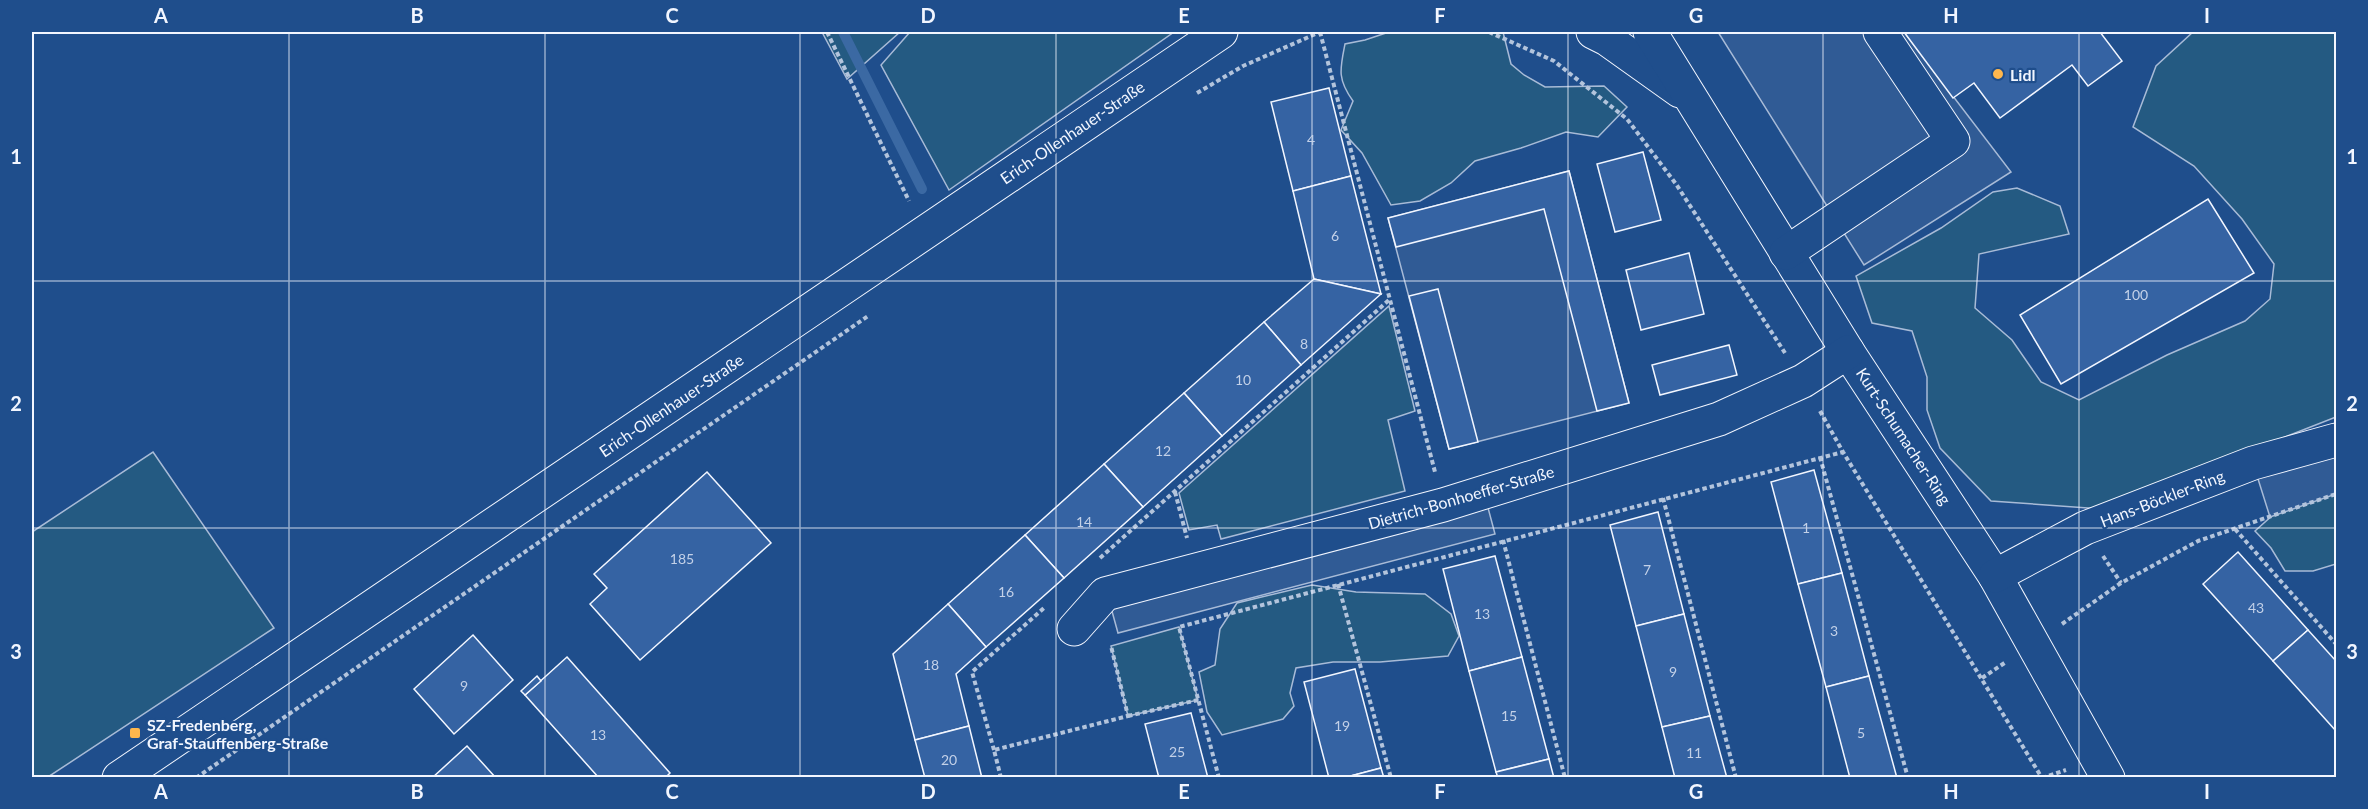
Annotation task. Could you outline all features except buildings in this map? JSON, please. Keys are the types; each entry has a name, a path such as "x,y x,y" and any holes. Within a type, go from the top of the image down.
{"street":[{"name":"Erich-Ollenhauer-Straße","path":"119,777 1221,32"},
{"name":"Kurt-Schumacher-Ring","path":"1593,32 1607,39 1692,100"},
{"name":"Kurt-Schumacher-Ring","path":"1650,32 1848,352 1995,576 2108,777"},
{"path":"1786,253 1953,141 1880,32"},
{"name":"Dietrich-Bonhoeffer-Straße","path":"1074,629 1105,594 1443,505 1719,419 1803,381 1848,352"},
{"name":"Hans-Böckler-Ring","path":"1995,576 2085,528 2253,463 2337,440"}],"path":[{"path":"827,32 925,233"},
{"path":"1188,98 1243,66 1320,32 1443,505"},
{"path":"1489,32 1554,61 1627,119 1677,184 1803,381 1842,452 2042,777"},
{"path":"1096,562 1390,300"},
{"path":"196,777 875,311"},
{"path":"1219,777 1179,627 1842,452"},
{"path":"1820,457 1908,777"},
{"path":"1175,492 1195,571"},
{"path":"1982,678 2121,583 2198,541 2337,494"},
{"path":"1663,498 1736,777"},
{"path":"2235,529 2337,644"},
{"path":"1503,540 1565,777"},
{"path":"1338,584 1391,777"},
{"path":"1001,777 972,672 1052,602"},
{"path":"1111,646 1128,716"},
{"path":"994,750 1198,700"}],"shaded area":[{"path":"822,32 900,32 847,79"},
{"path":"910,32 1174,32 949,190 881,65"},
{"path":"1389,32 1503,32 1511,64 1524,75 1545,87 1604,86 1627,107 1598,137 1566,132 1475,161 1451,183 1420,201 1391,205 1362,153 1341,130 1353,101 1344,86 1341,74 1345,44"},
{"path":"1718,32 1904,32 2011,172 1864,265"},
{"path":"2193,32 2336,32 2336,417 2102,509 1991,501 1940,448 1927,410 1927,377 1912,331 1872,323 1856,276 1941,228 1993,192 2017,188 2060,206 2069,234 1979,254 1975,308 2012,340 2041,382 2079,400 2167,355 2245,321 2270,299 2274,264 2242,219 2194,166 2133,127 2156,66"},
{"path":"1569,171 1629,403 1449,449 1388,218"},
{"path":"1389,306 1415,411 1388,420 1405,491 1221,539 1217,525 1189,530 1179,493"},
{"path":"2336,440 2336,494 2270,517 2253,463"},
{"path":"153,452 274,628 48,777 32,777 32,532"},
{"path":"2336,492 2336,564 2313,571 2285,571 2271,548 2255,531 2284,505"},
{"path":"1487,504 1495,534 1118,633 1110,604"},
{"path":"1312,585 1356,592 1425,594 1451,614 1459,636 1448,656 1380,662 1333,662 1296,668 1290,693 1294,706 1283,719 1222,735 1207,712 1199,672 1215,665 1220,629 1237,603"},
{"path":"1179,627 1198,700 1128,716 1111,646"}],"waterway":[{"path":"843,32 922,189"}],"place":[{"name":"Lidl","path":"1998,74"},
{"name":"SZ-Fredenberg, Graf-Stauffenberg-Straße","path":"135,733"}]}
